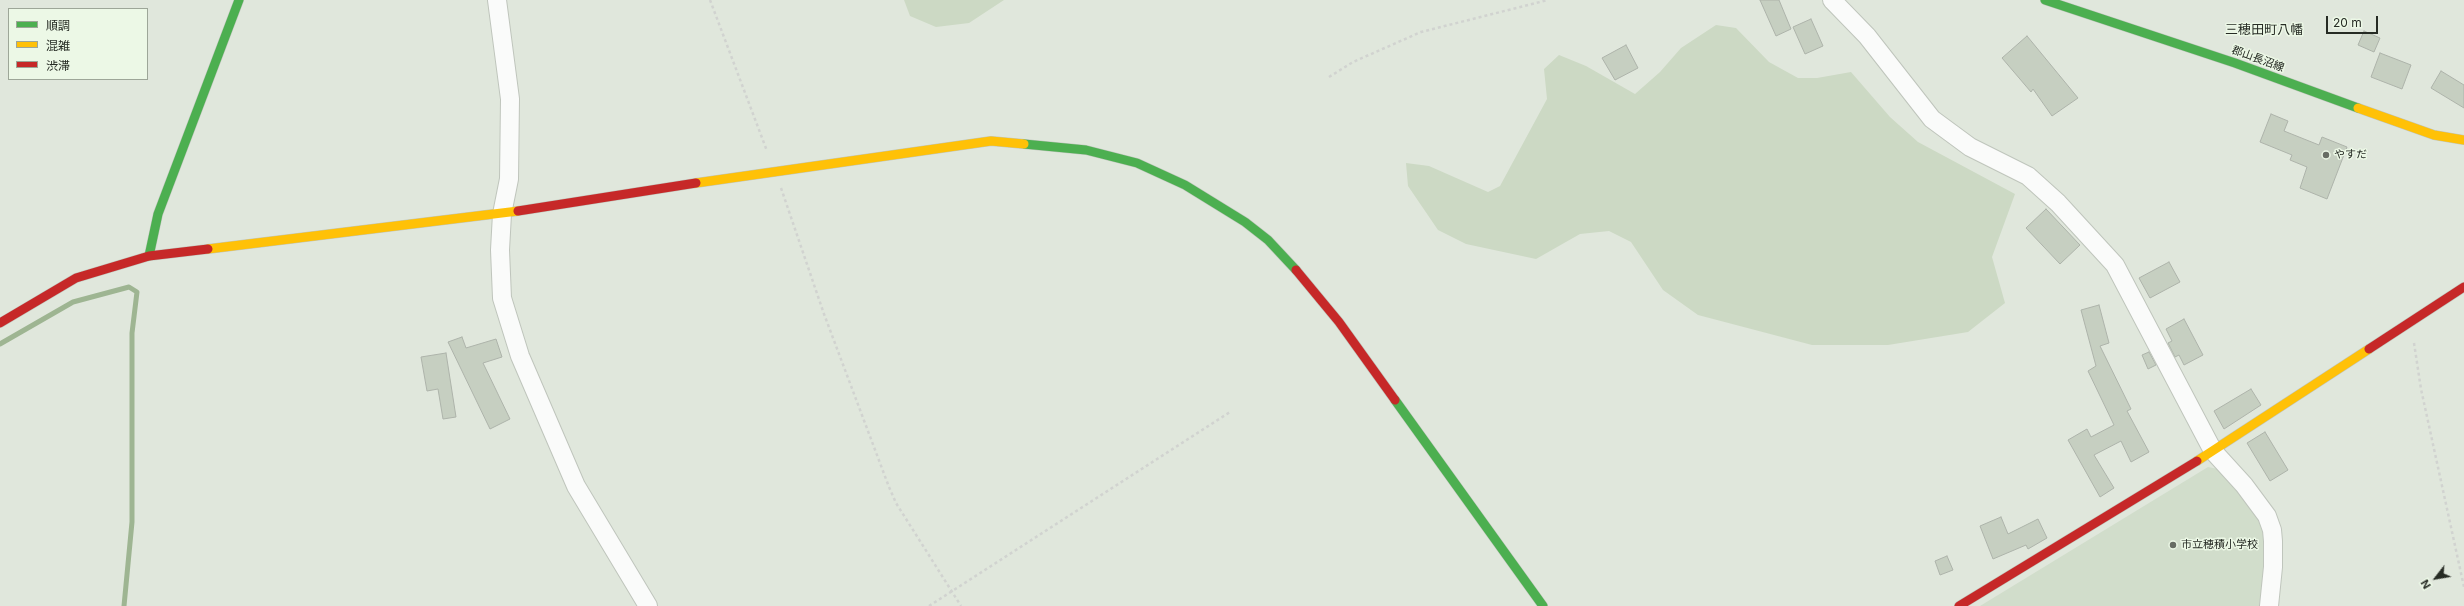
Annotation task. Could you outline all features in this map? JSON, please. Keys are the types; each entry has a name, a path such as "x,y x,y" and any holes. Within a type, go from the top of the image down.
{"street":[{"path":"149,256 158,214 239,0"},
{"path":"497,0 510,99 509,179 502,214 500,250 502,298 520,356 576,486 648,606"},
{"path":"1832,0 1867,36 1932,118 1970,147 2028,176 2058,203 2116,265 2213,451 2244,485 2267,516 2272,530 2273,567 2269,606"},
{"name":"郡山長沼線","path":"2044,0 2235,63 2434,135 2464,140"},
{"path":"0,323 76,278 149,256 502,214 774,170 991,141 1015,142 1086,150 1137,163 1208,198 1245,222 1268,240 1314,290 1543,606"},
{"path":"1959,606 2213,451 2464,287"}],"path":[{"path":"710,0 774,170 889,487 896,503 961,606"},
{"path":"1329,77 1353,62 1421,32 1548,0"},
{"path":"2409,322 2464,587"},
{"path":"929,606 1230,412"}],"shaded area":[{"path":"904,0 1004,0 969,23 936,27 910,16"},
{"path":"1716,25 1736,28 1769,62 1798,78 1817,78 1851,72 1890,117 1918,142 2015,194 1992,257 2005,303 1968,332 1888,345 1812,345 1698,315 1663,290 1631,242 1609,231 1580,234 1536,259 1466,244 1438,230 1408,186 1406,163 1429,166 1488,192 1500,186 1547,99 1544,69 1559,55 1586,66 1635,94 1660,72 1681,48"},
{"name":"市立穂積小学校","path":"2208,467 2218,469 2226,477 2256,515 2265,533 2267,558 2259,606 1980,606"}],"building":[{"path":"1760,0 1779,0 1791,29 1776,36"},
{"path":"1811,19 1823,46 1805,54 1793,27"},
{"path":"2364,31 2380,38 2374,52 2358,45"},
{"path":"2027,36 2078,98 2052,116 2033,89 2031,92 2002,58"},
{"path":"1626,45 1638,68 1615,80 1602,58"},
{"path":"2380,53 2411,65 2402,89 2371,77"},
{"path":"2441,71 2464,85 2464,108 2431,88"},
{"path":"2271,114 2288,121 2284,131 2319,145 2322,137 2347,147 2327,199 2300,188 2307,167 2290,160 2292,155 2260,142"},
{"path":"2046,209 2080,245 2060,264 2026,228"},
{"path":"2169,262 2180,282 2150,298 2139,278"},
{"path":"2099,305 2109,343 2100,346 2131,409 2127,411 2149,452 2131,462 2121,441 2094,455 2114,488 2100,497 2068,440 2087,429 2091,437 2114,425 2088,371 2096,366 2081,310"},
{"path":"2184,319 2203,355 2184,365 2179,355 2175,357 2168,343 2172,341 2166,329"},
{"path":"462,337 466,348 496,339 502,357 483,363 510,419 490,429 448,342"},
{"path":"2149,352 2156,365 2148,369 2142,355"},
{"path":"446,353 456,417 443,419 438,389 427,391 421,357"},
{"path":"2251,389 2261,405 2224,429 2214,411"},
{"path":"2265,432 2288,470 2270,481 2247,443"},
{"path":"2001,517 2008,534 2038,519 2047,538 2028,549 2026,545 1993,559 1980,526"},
{"path":"1947,556 1953,570 1940,575 1935,561"}],"waterway":[{"path":"0,344 73,302 129,287 137,292 132,333 132,522 124,606"}],"traffic: fast":[{"path":"149,256 158,214 239,0"},
{"path":"2045,0 2235,63 2358,108"},
{"path":"1024,144 1086,150 1137,163 1185,185 1245,222 1268,240 1296,270"},
{"path":"1395,400 1543,606"}],"traffic: slow":[{"path":"2358,108 2434,135 2464,140"},
{"path":"696,183 991,141 1024,144"},
{"path":"208,249 518,211"},
{"path":"2197,461 2369,349"}],"traffic: jam":[{"path":"518,211 696,183"},
{"path":"0,323 76,278 149,256 208,249"},
{"path":"1296,270 1339,322 1395,400"},
{"path":"2369,349 2464,287"},
{"path":"1959,606 2197,461"}],"place":[{"name":"やすだ","path":"2326,155"},
{"name":"市立穂積小学校","path":"2173,545"}],"district":[{"name":"三穂田町八幡","path":"2264,30"}]}
